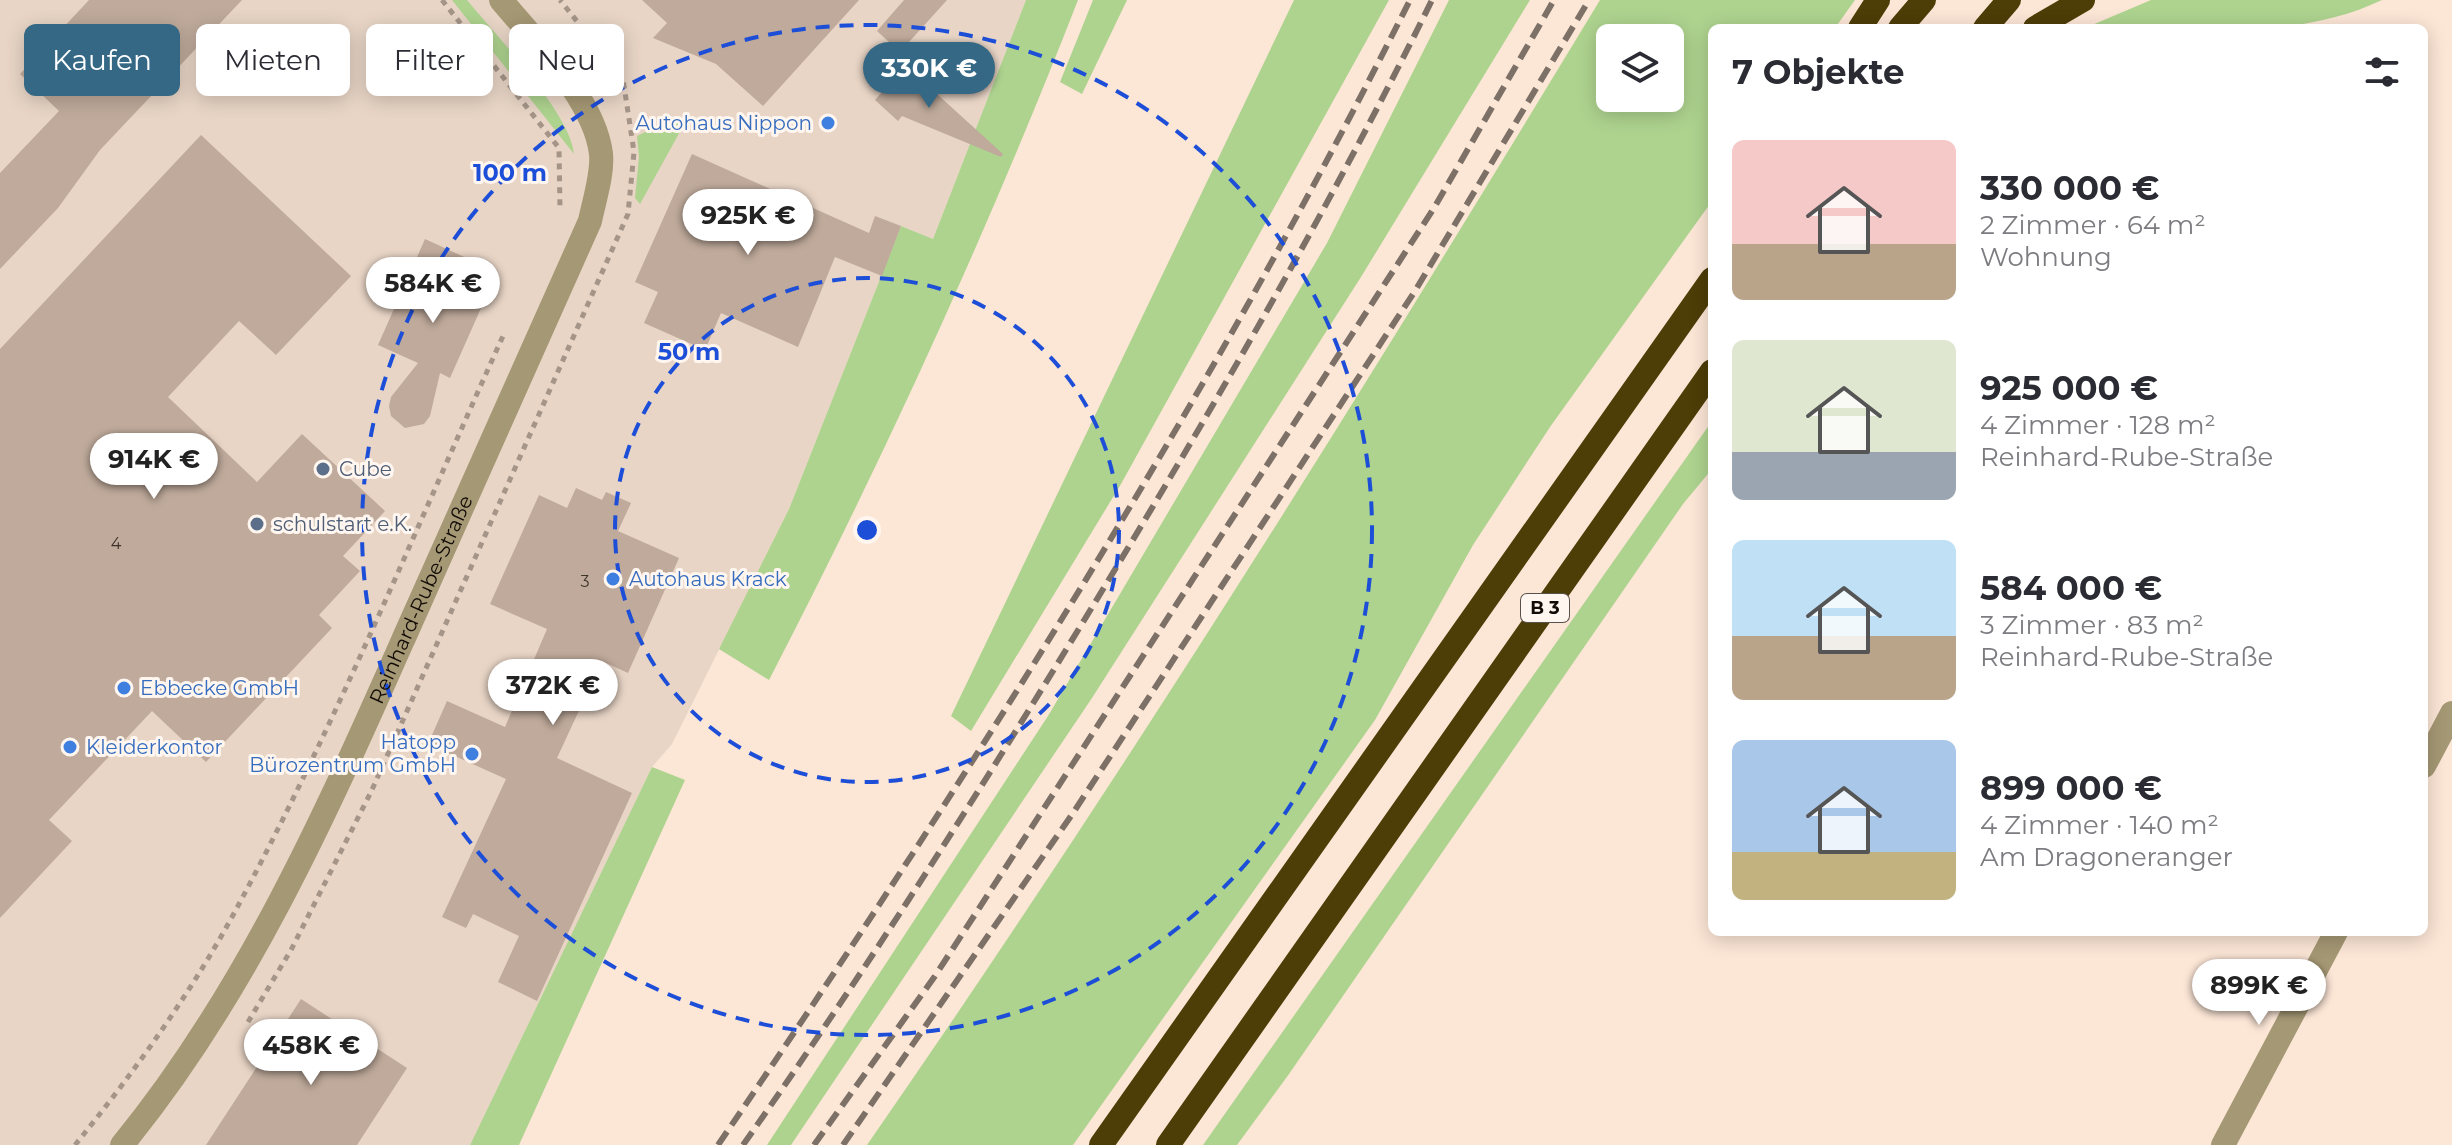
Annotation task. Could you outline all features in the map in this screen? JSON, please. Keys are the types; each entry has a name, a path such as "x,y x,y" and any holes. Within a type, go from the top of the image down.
{"highway":[{"path":"1863,24 1878,0"},
{"path":"1903,24 1924,0"},
{"path":"1988,24 2009,0"},
{"path":"2042,24 2083,0"},
{"name":"B 3","path":"1101,1145 1708,285"},
{"name":"B 3","path":"1168,1145 1708,377"}],"street":[{"name":"Reinhard-Rube-Straße","path":"122,1145 218,1009 279,903 342,777 590,221 601,155 591,120 571,86 501,0"},
{"path":"2428,758 2452,713"},
{"path":"2223,1145 2334,936"}],"path":[{"path":"442,0 559,148 560,209 554,223"},
{"path":"560,0 623,79 625,103"},
{"path":"75,1145 118,1092 197,975 239,905 322,733 508,324"}],"shaded area":[{"path":"0,0 1026,0 933,239 901,226 789,509 672,744 652,767 470,1145 0,1145"}],"green space":[{"path":"452,0 467,0 487,24 471,24"},
{"path":"1026,0 1078,0 971,259 853,513 769,680 719,649 789,509 901,226 933,239"},
{"path":"1093,0 1127,0 1082,94 1060,82"},
{"path":"1294,0 1389,0 1121,484 971,731 951,716"},
{"path":"1449,0 1530,0 1361,277 1092,698 791,1145 767,1145 1048,716 1327,243"},
{"path":"1600,0 1855,0 1838,24 1708,24 1708,207 1550,427 1473,545 1375,720 1073,1145 867,1145 1058,863 1242,578"},
{"path":"2151,0 2382,0 2347,14 2304,24 2094,24"},
{"path":"493,31 509,50 509,72 493,52"},
{"path":"528,96 545,96 570,137 574,154"},
{"path":"674,118 682,128 640,204 635,198 639,157 637,136"},
{"path":"1708,427 1708,474 1683,504 1289,1074 1237,1145 1203,1145"},
{"path":"652,767 685,780 519,1145 470,1145"}],"building":[{"path":"89,0 242,0 219,24 196,24 196,49 180,65 180,24 67,24"},
{"path":"642,0 859,0 763,106 716,64 653,38 667,23"},
{"path":"904,0 947,0 900,52 877,31"},
{"path":"905,65 1003,154 1001,157 902,116 898,121 875,100"},
{"path":"43,96 151,96 100,150 58,208 0,269 0,173 59,111"},
{"path":"201,135 351,276 276,355 239,321 168,397 257,482 302,434 385,511 343,556 360,571 319,615 332,628 206,762 152,711 49,820 72,841 0,918 0,349"},
{"path":"692,154 869,233 875,216 901,226 882,276 835,257 798,347 721,313 705,350 644,323 658,292 635,282"},
{"path":"425,239 497,272 450,378 440,373 430,416 424,424 405,428 391,416 389,406 391,397 418,363 378,345"},
{"path":"576,488 602,500 606,492 631,503 618,531 679,558 628,673 602,661 557,758 632,793 537,1001 498,982 519,936 473,914 466,928 442,917 506,779 428,744 447,701 505,727 547,629 490,604 539,495 567,508"},
{"path":"301,999 407,1068 357,1145 206,1145"}],"railway":[{"path":"718,1145 904,867 1083,584 1253,295 1410,0"},
{"path":"743,1145 923,878 1139,530 1312,230 1432,0"},
{"path":"814,1145 935,976 1434,208 1554,0"},
{"path":"843,1145 1073,813 1415,291 1589,0"}],"place":[{"name":"Autohaus Nippon","path":"828,123"},
{"name":"Cube","path":"323,469"},
{"name":"schulstart e.K.","path":"257,524"},
{"name":"Autohaus Krack","path":"613,579"},
{"name":"Ebbecke GmbH","path":"124,688"},
{"name":"Kleiderkontor","path":"70,747"},
{"name":"Hatopp Bürozentrum GmbH","path":"472,754"}]}
